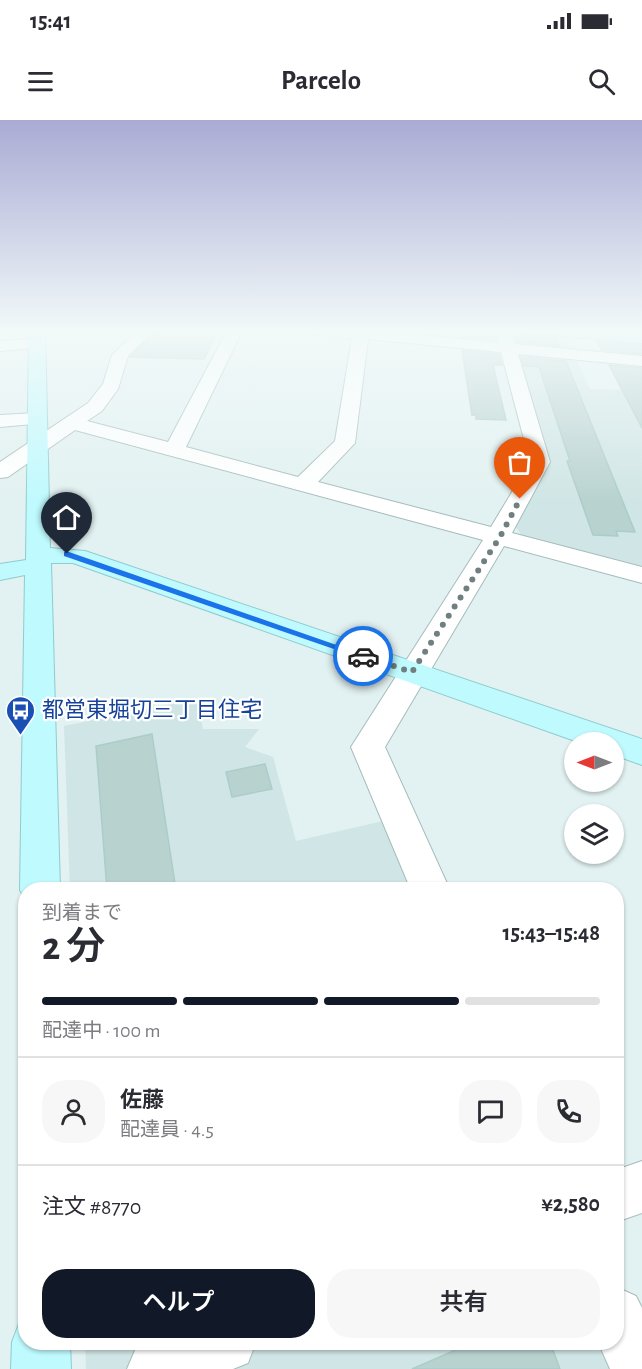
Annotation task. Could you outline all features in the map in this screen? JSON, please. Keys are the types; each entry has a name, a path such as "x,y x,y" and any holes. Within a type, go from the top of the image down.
{"street":[{"path":"37,387 40,882"},
{"path":"0,472 95,407 110,387"},
{"path":"172,449 179,443 207,387"},
{"path":"302,485 345,443 353,387"},
{"path":"427,882 368,747 412,672 500,537 540,462 520,387"},
{"path":"0,421 37,419"},
{"path":"72,423 642,575"},
{"path":"0,572 39,560 76,556 642,752"},
{"path":"624,1193 642,1186"},
{"path":"624,1334 640,1369"},
{"path":"41,1350 41,1369"},
{"path":"157,1369 206,1350"}],"shaded area":[{"path":"525,387 642,390 642,568 522,536 515,526 547,465"},
{"path":"191,700 197,701 203,729 259,729 245,747 273,757 296,841 383,821 408,882 70,882 64,726"},
{"path":"85,1350 603,1350 611,1369 86,1369"}],"building":[{"path":"468,387 498,387 506,420 476,419 476,415 472,415"},
{"path":"546,387 577,387 635,532 616,531 618,536 593,535 567,461 570,461"},
{"path":"621,387 642,387 642,428"},
{"path":"152,734 175,882 106,882 96,746"},
{"path":"265,764 272,789 232,797 226,772"},
{"path":"456,1350 553,1350 560,1369 412,1369"}],"way so far":[{"path":"363,656 412,672 500,537 520,499"}],"place":[{"name":"都営東堀切三丁目住宅","path":"21,736"}],"route":[{"path":"67,554 363,656"}]}
